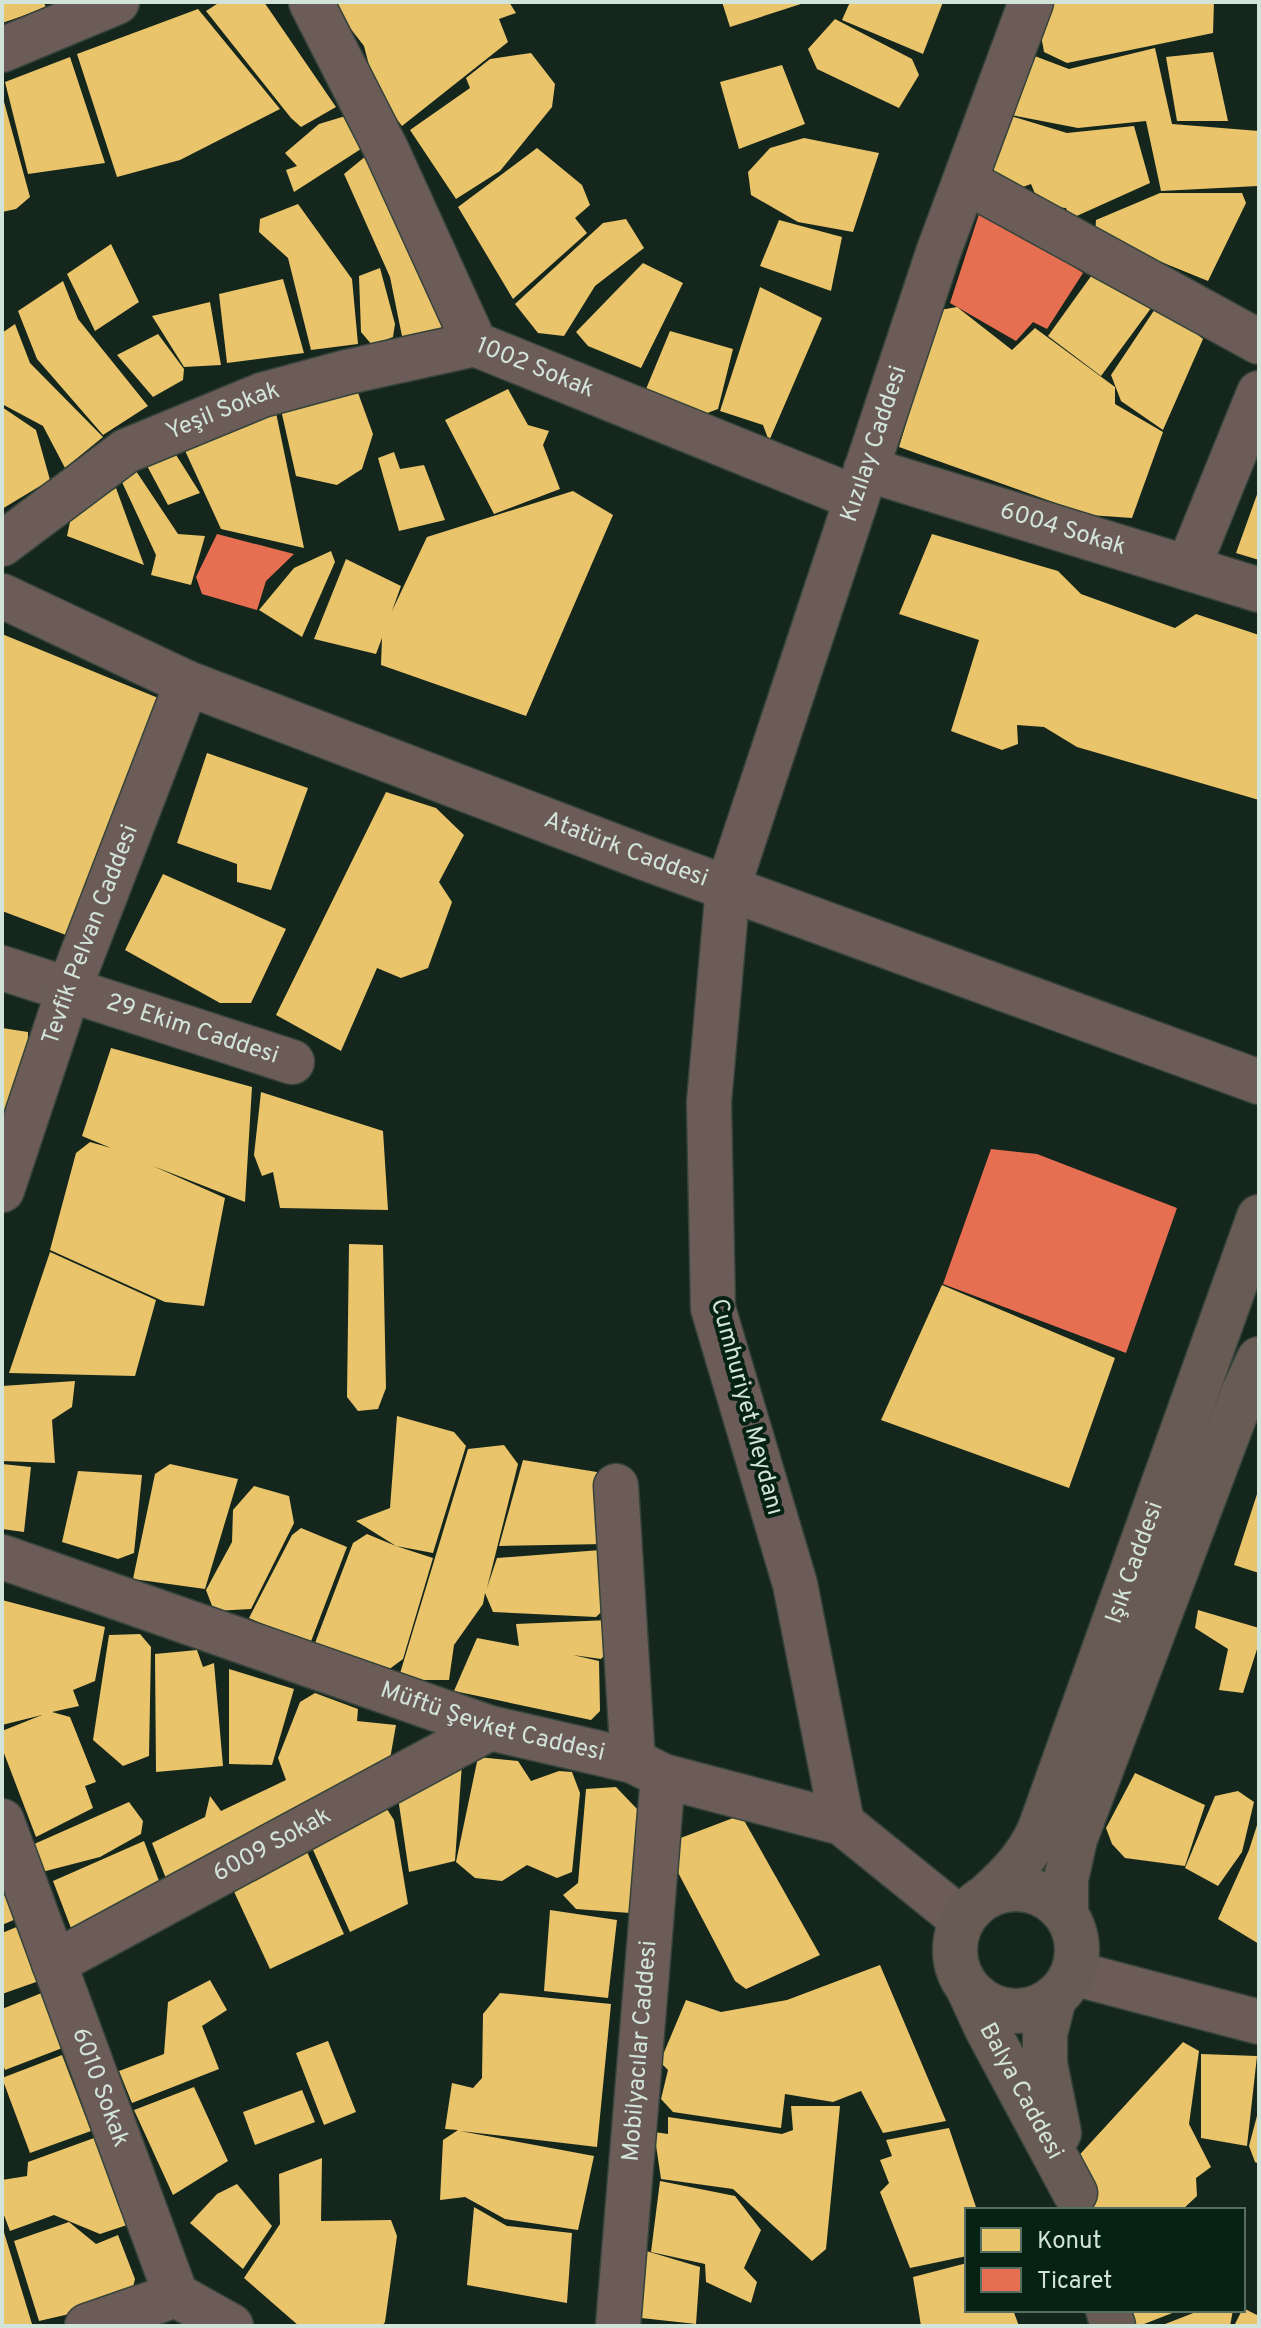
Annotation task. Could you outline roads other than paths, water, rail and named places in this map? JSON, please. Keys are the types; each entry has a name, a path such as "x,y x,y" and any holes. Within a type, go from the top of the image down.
{"main road":[{"name":"Işık Caddesi","path":"975,1907 1019,1866 1031,1850 1040,1829 1259,1217"},
{"name":"Işık Caddesi","path":"1066,1914 1066,1879 1075,1839 1254,1383"},
{"path":"1007,1888 1023,1888 1052,1900 1066,1914 1076,1933 1078,1953 1063,1986 1040,2006 1022,2011 1002,2010 984,2003 969,1990 959,1974 954,1957 955,1937 975,1907 1007,1888"},
{"name":"Balya Caddesi","path":"1063,1986 1045,2034 1045,2064 1054,2117 1078,2201"},
{"name":"Balya Caddesi","path":"969,1990 1078,2201"}],"street":[{"path":"2,50 117,2"},
{"name":"1002 Sokak","path":"311,2 387,151 475,344 861,483"},
{"name":"Kızılay Caddesi","path":"728,887 938,253 1031,2"},
{"path":"965,181 1259,342"},
{"name":"Yeşil Sokak","path":"2,544 126,451 262,395 347,372 475,344"},
{"path":"1188,568 1259,393"},
{"name":"6004 Sokak","path":"861,483 1188,568 1259,590"},
{"name":"Atatürk Caddesi","path":"2,596 187,683 728,887 1259,1082"},
{"name":"Tevfik Pelvan Caddesi","path":"2,1190 69,989 187,683"},
{"name":"Cumhuriyet Meydanı","path":"728,887 709,1102 713,1308 795,1584 842,1823"},
{"name":"29 Ekim Caddesi","path":"2,968 292,1062"},
{"path":"616,1486 648,1769"},
{"name":"Müftü Şevket Caddesi","path":"2,1557 490,1728 842,1823 975,1907"},
{"name":"6009 Sokak","path":"54,1963 490,1728"},
{"name":"Mobilyacılar Caddesi","path":"618,2326 648,1769"},
{"name":"6010 Sokak","path":"2,1821 176,2295"},
{"path":"1063,1986 1259,2022"},
{"path":"87,2326 176,2295 231,2326"}]}
